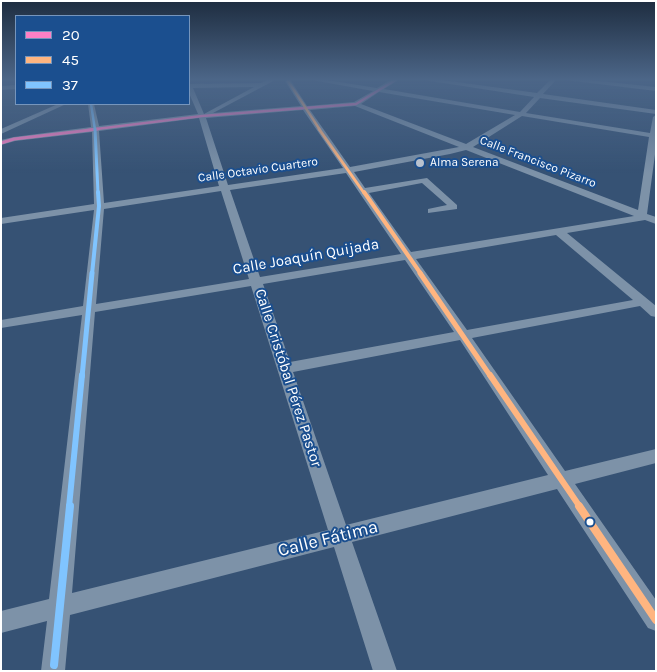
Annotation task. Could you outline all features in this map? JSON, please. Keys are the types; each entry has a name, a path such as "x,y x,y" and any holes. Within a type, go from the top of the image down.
{"street":[{"path":"1,133 49,110"},
{"path":"26,138 23,138 22,134 57,110"},
{"path":"53,671 99,206 95,130 92,110"},
{"name":"Calle Cristóbal Pérez Pastor","path":"200,110 385,671"},
{"path":"202,116 213,110"},
{"path":"1,143 14,139 202,116 275,110"},
{"path":"307,110 656,620"},
{"name":"Calle Francisco Pizarro","path":"372,110 648,218"},
{"path":"499,110 655,136"},
{"name":"Calle Octavio Cuartero","path":"1,221 348,170 450,152 467,147 525,110"},
{"path":"648,218 656,117"},
{"path":"1,133 15,136 14,139"},
{"path":"1,149 14,139"},
{"path":"362,191 424,180 436,189 454,208 431,211"},
{"name":"Calle Joaquín Quijada","path":"1,324 558,231 648,218"},
{"path":"558,231 656,313"},
{"path":"285,368 642,302"},
{"name":"Calle Fátima","path":"1,622 656,456"}],"transit line":[{"name":"37","path":"54,665 99,206 95,125 92,110"},
{"name":"20","path":"1,143 14,139 202,116 274,110"},
{"name":"45","path":"307,110 463,335 656,620"}],"place":[{"name":"Alma Serena","path":"420,163"}]}
